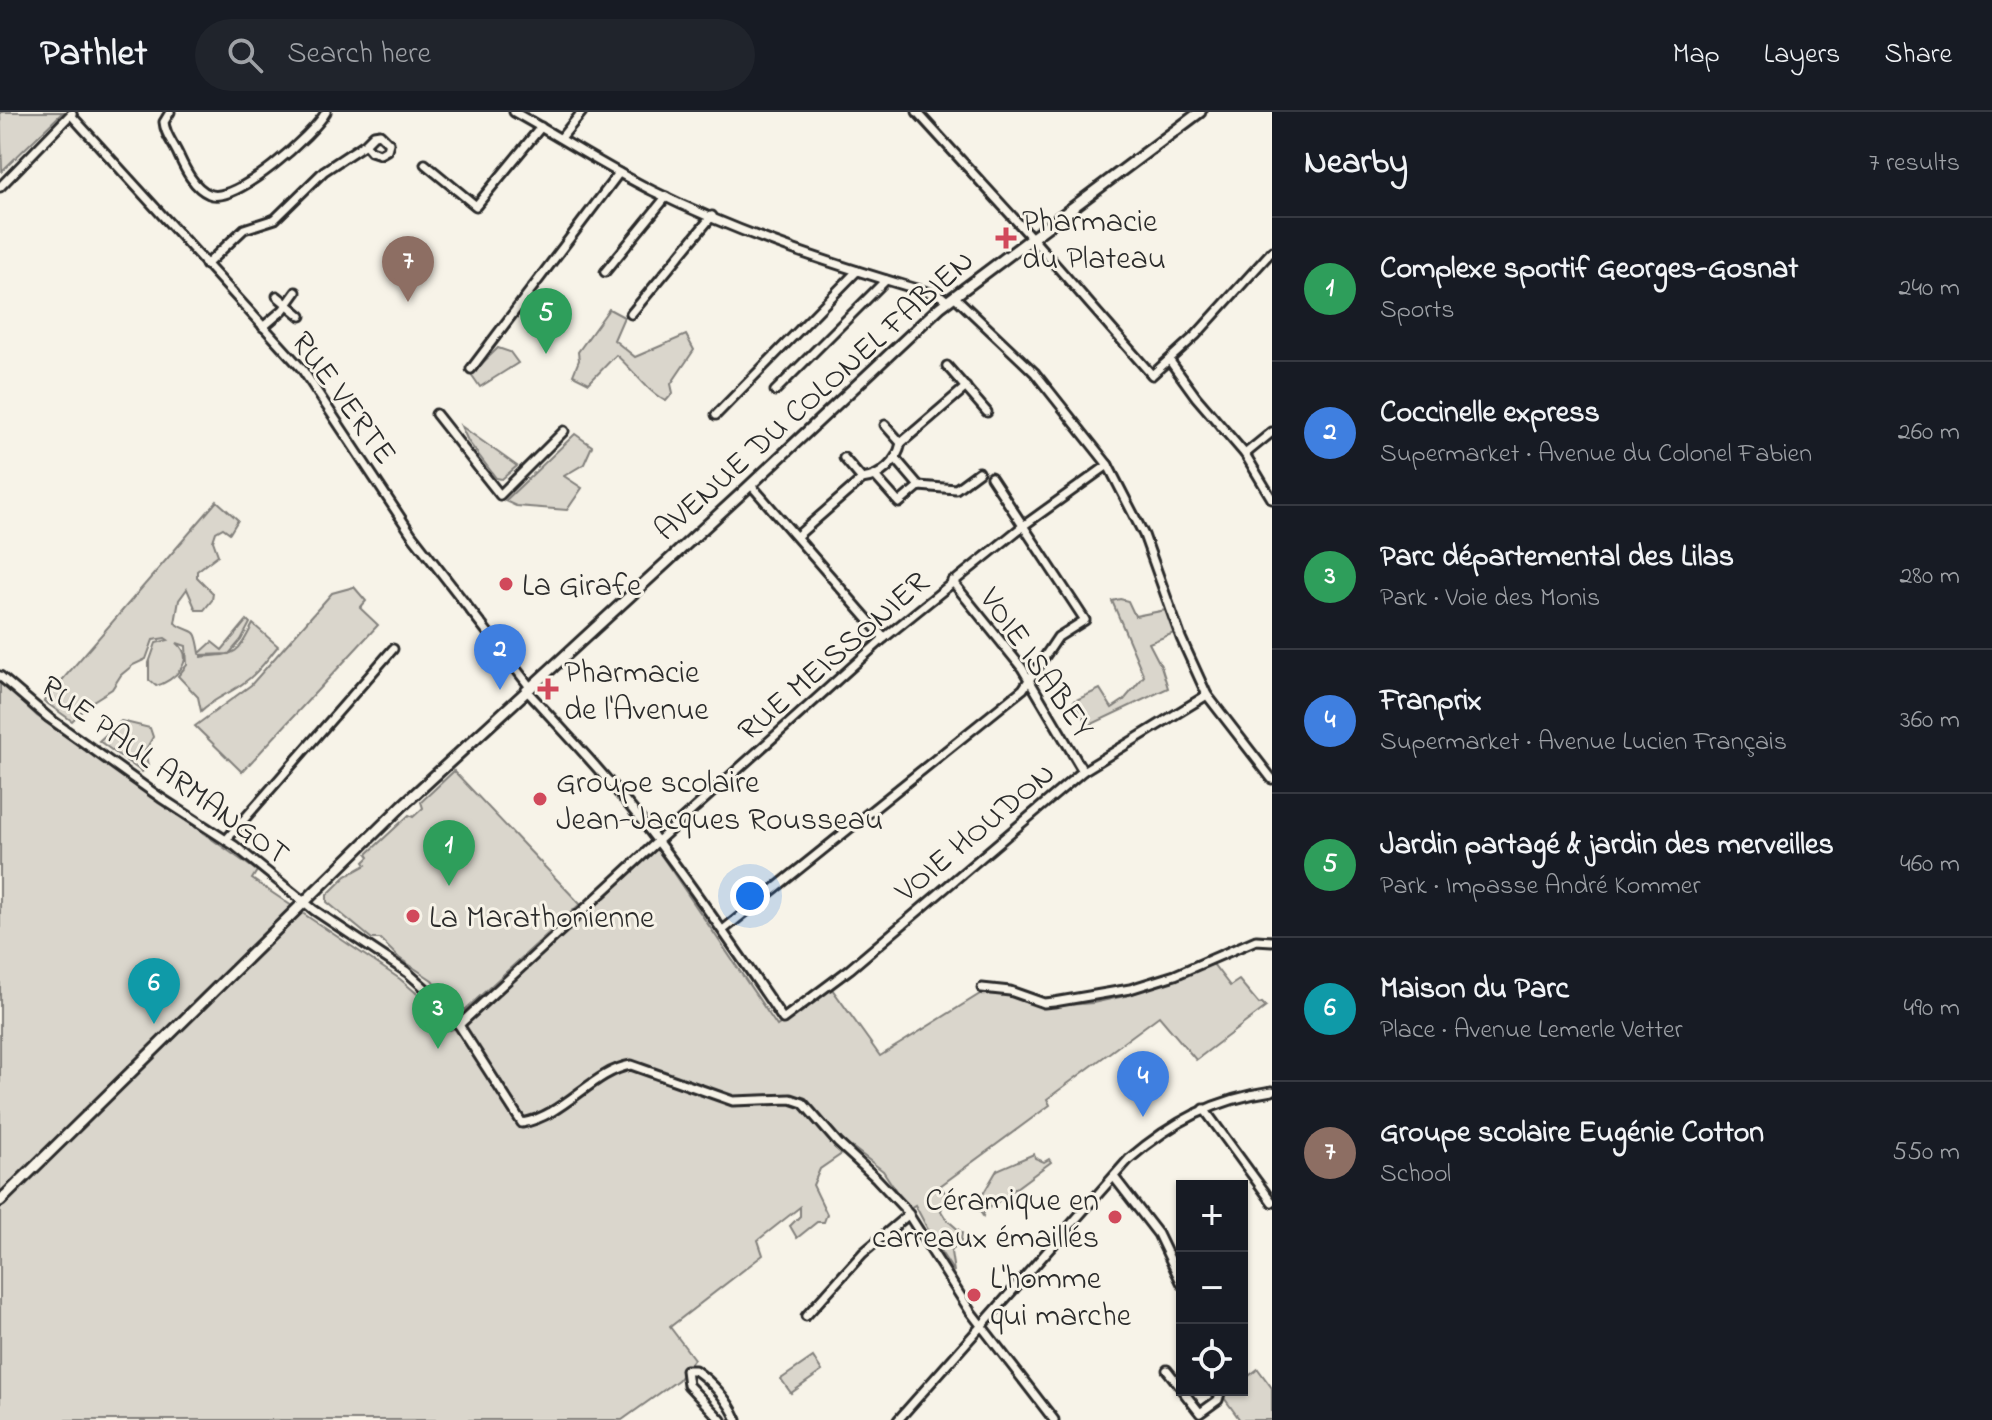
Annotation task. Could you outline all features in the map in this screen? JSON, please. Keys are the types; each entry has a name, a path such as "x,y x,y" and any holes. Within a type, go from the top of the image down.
{"street":[{"path":"170,112 164,126 183,164 202,190 216,196 241,187 273,166 326,112"},
{"path":"561,138 582,112"},
{"path":"917,112 1152,375 1196,335 1272,251"},
{"name":"AVENUE DU COLONEL FABIEN","path":"0,1201 305,901 528,689 950,299 1200,112"},
{"path":"0,187 72,113"},
{"name":"RUE VERTE","path":"72,113 302,369 412,535 528,689 658,841 783,1019"},
{"path":"518,113 666,197 857,271 950,299 1035,373 1108,465 1144,535 1181,638 1207,695 1272,779"},
{"path":"425,164 476,206 541,127"},
{"path":"206,265 244,229 272,221 324,171 365,144"},
{"path":"471,369 619,173"},
{"path":"605,272 666,197"},
{"path":"631,314 712,216"},
{"path":"716,415 857,271"},
{"path":"775,391 886,280"},
{"path":"263,327 296,292"},
{"path":"277,296 301,316"},
{"path":"1170,361 1245,454 1272,499"},
{"path":"947,366 987,412"},
{"path":"797,536 862,479 875,476 896,459 901,443 966,387"},
{"path":"436,414 500,495 564,431"},
{"path":"885,425 901,443"},
{"path":"1245,454 1272,432"},
{"path":"844,458 862,479"},
{"path":"896,459 919,486 956,489 979,472"},
{"name":"RUE MEISSONIER","path":"459,1025 884,638 1023,526 1108,465"},
{"path":"875,476 899,503 919,486"},
{"path":"723,930 1023,689 1058,637 1085,620 991,477"},
{"path":"751,485 884,638"},
{"name":"VOIE ISABEY","path":"952,581 1022,668 1083,771"},
{"path":"226,840 393,649"},
{"name":"RUE PAUL ARMANGOT","path":"0,676 49,718 226,840 305,901 407,972 435,997 459,1025 522,1123 543,1118 614,1070 631,1065 733,1101 796,1099 909,1214"},
{"name":"VOIE HOUDON","path":"783,1019 850,969 1083,771 1207,695"},
{"path":"982,988 1010,991 1044,1003 1054,1002 1130,989 1175,975 1256,940 1272,941"},
{"path":"898,1420 1129,1159 1167,1128 1204,1109 1221,1102 1272,1091"},
{"path":"1204,1109 1272,1202"},
{"path":"1114,1177 1158,1234 1176,1272"},
{"path":"806,1316 863,1253 909,1214 981,1327 1054,1420"},
{"path":"686,1370 701,1374 727,1401 736,1417 724,1420 688,1385 686,1370"},
{"path":"1167,1370 1176,1382"},
{"path":"1187,1396 1200,1413 1219,1396"}],"shaded area":[{"path":"0,112 63,112 2,171"},
{"path":"609,309 624,317 614,340 635,357 686,335 694,350 671,384 673,393 666,401 616,355 589,383 573,375 579,360 578,352"},
{"path":"498,348 510,352 518,363 480,387 471,374"},
{"path":"461,426 517,466 502,479 496,478 468,441"},
{"path":"575,434 592,446 584,464 564,476 582,488 567,510 516,506 505,501"},
{"path":"217,501 238,520 230,533 223,528 216,532 213,541 218,555 197,571 197,577 213,593 212,600 204,610 196,610 187,589 179,600 175,623 195,634 200,653 212,642 222,650 247,620 250,623 241,640 229,654 243,643 253,624 278,646 263,665 241,685 201,711 198,697 178,676 187,665 186,646 177,643 185,656 176,675 156,686 149,680 149,663 156,643 168,640 165,638 153,640 146,659 121,675 112,689 90,703 72,721 44,701"},
{"path":"354,587 366,601 360,608 378,625 242,772 195,726 251,685 332,593"},
{"path":"1112,601 1128,601 1135,616 1166,610 1174,633 1149,643 1168,688 1088,726 1074,701 1100,689 1112,708 1124,700 1144,676"},
{"path":"0,681 37,716 257,871 252,879 400,979 422,998 450,1030 467,1024 657,849 777,1026 826,989 832,989 880,1056 980,994 1009,995 1041,1007 1093,1003 1129,995 1213,964 1230,986 1239,980 1259,1004 1266,1007 1196,1060 1159,1016 1047,1099 1050,1105 940,1186 946,1194 941,1211 962,1233 960,1246 955,1246 951,1252 954,1272 915,1205 908,1209 883,1171 852,1147 820,1169 813,1185 827,1214 824,1222 817,1222 797,1238 790,1226 800,1216 800,1207 758,1240 763,1255 670,1327 694,1359 678,1380 622,1420 0,1420"},
{"path":"121,721 150,728 153,737 145,751 148,766 142,772 99,741"},
{"path":"454,771 580,904 466,1009 457,1009 432,980 399,958 380,939 372,939 327,902 327,895 346,876 366,865 367,854 409,815 413,817 423,808 421,802"},
{"path":"1034,1154 1035,1158 1044,1162 1049,1159 1051,1162 984,1212 983,1216 976,1206 997,1170"},
{"path":"813,1357 822,1371 791,1393 781,1379"},
{"path":"1258,1369 1272,1388 1272,1420 1240,1420 1223,1396 1248,1396 1248,1376"}],"place":[{"name":"Pharmacie du Plateau","path":"1006,238"},
{"name":"Groupe scolaire Eugénie Cotton","path":"408,302"},
{"name":"Jardin partagé & jardin des merveilles","path":"546,354"},
{"name":"La Girafe","path":"506,584"},
{"name":"Pharmacie de l'Avenue","path":"548,689"},
{"name":"Coccinelle express","path":"500,690"},
{"name":"Groupe scolaire Jean-Jacques Rousseau","path":"540,799"},
{"name":"Complexe sportif Georges-Gosnat","path":"449,886"},
{"name":"La Marathonienne","path":"413,916"},
{"name":"Maison du Parc","path":"154,1024"},
{"name":"Parc départemental des Lilas","path":"438,1049"},
{"name":"Franprix","path":"1143,1117"},
{"name":"Céramique en carreaux émaillés","path":"1115,1217"},
{"name":"L'homme qui marche","path":"974,1295"}]}
